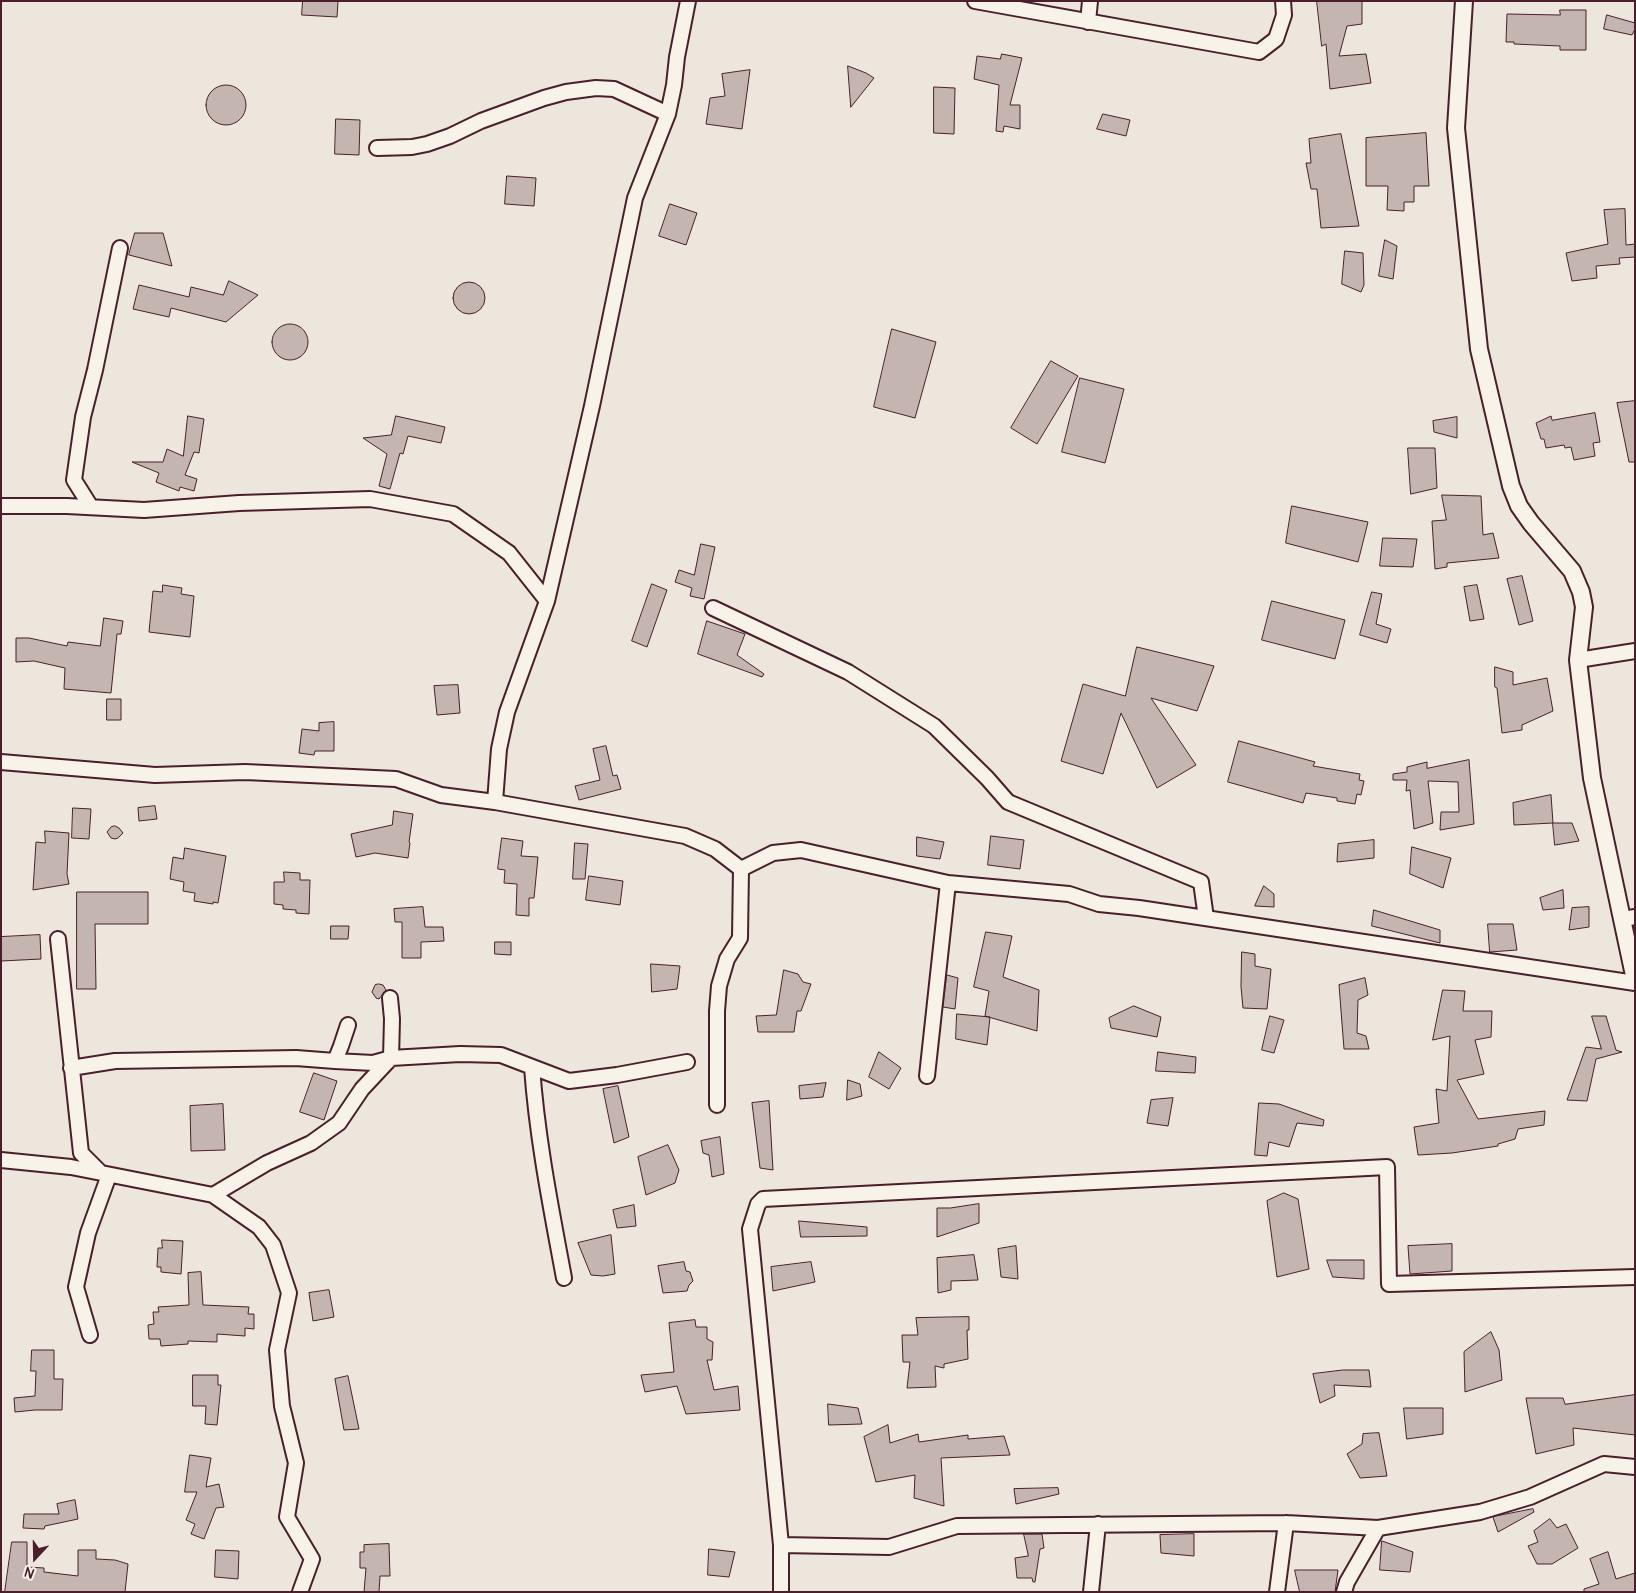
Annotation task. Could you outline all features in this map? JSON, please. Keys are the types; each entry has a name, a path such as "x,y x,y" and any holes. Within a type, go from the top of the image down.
{"street":[{"path":"495,802 499,749 507,712 547,601 592,406 635,198 668,114 688,1"},
{"path":"975,1 1258,52 1276,39 1284,15 1283,1"},
{"path":"1088,22 1090,1"},
{"path":"1464,1 1456,128 1479,349 1511,486 1519,506 1572,571 1581,592 1584,607 1578,660 1592,778 1629,918 1635,980"},
{"path":"377,148 412,147 427,144 450,136 481,121 544,98 566,92 596,88 614,90 668,114"},
{"path":"91,507 74,480 83,417 95,370 120,248"},
{"path":"1,506 91,507 144,510 239,503 370,499 453,514 509,553 547,601"},
{"path":"713,608 848,672 934,726 987,778 1008,802 1202,882 1206,918"},
{"path":"1578,660 1635,651"},
{"path":"1,762 155,775 245,772 396,779 441,795 495,802 685,836 715,849 742,869"},
{"path":"742,869 773,853 801,850 948,883 1069,894 1099,904 1206,918 1635,984"},
{"path":"717,1105 717,1011 719,986 727,959 740,938 742,869"},
{"path":"927,1076 948,883"},
{"path":"58,939 80,1153 105,1174"},
{"path":"213,1196 267,1163 311,1143 340,1123 362,1089 391,1058 392,1019 390,998"},
{"path":"335,1061 348,1025"},
{"path":"71,1068 115,1061 296,1058 373,1063 391,1058 460,1054 501,1055 569,1081 617,1075 687,1062"},
{"path":"532,1067 546,1183 564,1278"},
{"path":"1,1160 71,1167 213,1196 260,1227 273,1245 289,1293 278,1350 282,1406 296,1463 287,1516 312,1559 300,1592"},
{"path":"781,1592 781,1545 750,1229 758,1204 762,1199 1387,1167 1389,1284 1635,1277"},
{"path":"90,1335 76,1287 88,1233 105,1174"},
{"path":"781,1545 889,1547 957,1526 1286,1524 1378,1528 1480,1512 1530,1498 1604,1464 1635,1467"},
{"path":"1091,1592 1098,1524"},
{"path":"1277,1592 1286,1524"},
{"path":"1344,1592 1347,1582 1378,1528"}],"building":[{"path":"303,1 338,1 337,17 302,15"},
{"path":"1317,1 1362,1 1362,24 1347,26 1339,56 1366,54 1371,83 1330,89 1326,44 1322,46"},
{"path":"1560,10 1586,10 1586,50 1560,50 1560,46 1506,42 1507,14 1560,15"},
{"path":"1607,15 1635,23 1632,35 1604,29"},
{"path":"1002,54 1022,58 1010,105 1020,105 1020,129 1004,126 1003,132 996,131 999,85 974,79 977,56 1000,59"},
{"path":"848,66 874,78 851,107"},
{"path":"750,70 742,129 706,124 710,98 725,96 722,74"},
{"path":"230,85 237,88 243,94 246,105 245,113 237,122 230,125 222,125 215,122 207,113 206,101 209,94 218,86"},
{"path":"934,87 955,88 954,134 934,133"},
{"path":"1103,114 1130,120 1126,136 1097,129"},
{"path":"336,119 360,120 359,155 335,154"},
{"path":"1426,133 1429,186 1414,186 1414,202 1404,202 1404,211 1387,210 1388,186 1366,186 1366,138"},
{"path":"1341,134 1359,226 1321,228 1317,189 1311,189 1306,163 1311,163 1309,139"},
{"path":"507,176 536,178 534,206 505,204"},
{"path":"670,204 697,213 686,245 659,236"},
{"path":"1625,209 1626,245 1635,244 1635,257 1619,258 1620,264 1596,266 1597,278 1572,281 1566,253 1608,244 1604,210"},
{"path":"135,233 163,233 172,266 129,255"},
{"path":"1385,240 1397,246 1393,279 1379,276"},
{"path":"1345,251 1363,253 1364,285 1361,292 1342,284"},
{"path":"229,281 258,295 226,322 171,308 169,317 133,309 139,285 189,297 191,287 223,295"},
{"path":"469,282 480,287 485,298 480,309 469,314 458,309 453,298 458,287"},
{"path":"290,324 297,325 303,329 307,335 307,349 303,355 297,359 290,360 283,359 277,355 273,349 272,342 273,335 277,329 283,325"},
{"path":"892,329 936,342 915,418 874,407"},
{"path":"1051,361 1078,376 1037,444 1011,428"},
{"path":"1080,378 1124,389 1105,463 1062,452"},
{"path":"1635,401 1635,462 1629,462 1617,403"},
{"path":"1595,413 1600,442 1593,443 1595,456 1574,460 1571,447 1565,448 1564,445 1546,448 1536,423 1551,416 1552,420"},
{"path":"188,416 204,419 199,453 194,452 185,475 197,479 194,491 180,487 179,491 156,482 159,473 132,462 163,462 167,449 183,456"},
{"path":"396,416 445,427 441,443 408,436 403,454 400,453 390,489 379,486 387,454 363,438 391,435"},
{"path":"1457,417 1457,438 1434,432 1433,421"},
{"path":"1408,448 1435,448 1437,488 1411,494"},
{"path":"1442,495 1481,496 1483,535 1493,533 1499,558 1447,563 1447,567 1435,569 1432,521 1446,520"},
{"path":"1292,506 1368,522 1358,562 1286,543"},
{"path":"1383,538 1417,539 1413,567 1380,566"},
{"path":"701,544 715,547 704,599 690,596 692,588 675,582 679,570 694,575"},
{"path":"1522,576 1533,621 1519,625 1507,579"},
{"path":"652,584 667,590 647,647 632,641"},
{"path":"163,585 182,588 181,594 194,596 190,637 149,632 153,591 162,592"},
{"path":"1477,585 1484,619 1470,621 1464,587"},
{"path":"1372,592 1382,594 1376,624 1391,629 1387,643 1360,635"},
{"path":"1272,601 1345,620 1335,659 1262,640"},
{"path":"104,618 123,621 121,634 117,634 111,693 64,689 65,668 34,661 16,662 16,638 29,638 67,646 68,642 100,646"},
{"path":"707,621 745,634 737,655 764,674 762,677 698,654"},
{"path":"1137,647 1214,666 1197,711 1151,698 1196,765 1157,788 1121,713 1103,774 1061,761 1083,684 1125,696"},
{"path":"1495,667 1513,672 1513,685 1547,678 1553,711 1522,725 1522,730 1502,733 1497,688 1495,687"},
{"path":"458,685 460,713 437,715 434,686"},
{"path":"107,699 121,699 121,720 107,720"},
{"path":"334,722 334,751 315,751 314,755 299,753 302,729 319,731 319,723"},
{"path":"1239,741 1315,762 1313,766 1360,774 1359,780 1364,781 1361,795 1357,794 1355,804 1337,801 1337,798 1306,793 1303,803 1228,782"},
{"path":"606,746 613,776 617,775 621,789 579,800 575,786 600,780 593,749"},
{"path":"1469,760 1474,824 1440,830 1441,812 1459,812 1458,782 1428,781 1433,823 1414,829 1410,790 1406,791 1407,780 1393,780 1393,774 1407,772 1407,767 1427,762 1427,768"},
{"path":"1551,795 1553,823 1514,825 1513,803"},
{"path":"155,806 157,819 139,821 138,808"},
{"path":"73,808 91,809 89,839 72,838"},
{"path":"394,811 413,814 408,858 375,853 356,857 351,834 392,825"},
{"path":"1553,823 1572,823 1579,841 1555,845"},
{"path":"115,826 123,833 115,839 111,838 107,832 111,827"},
{"path":"45,831 69,833 67,874 69,884 33,890 36,842 45,843"},
{"path":"991,836 1024,840 1020,869 988,865"},
{"path":"917,837 944,842 940,859 917,856"},
{"path":"502,838 523,841 521,856 538,857 534,898 529,898 529,916 516,915 517,884 504,883 505,870 498,869"},
{"path":"1374,840 1374,858 1337,862 1338,844"},
{"path":"575,843 588,844 585,879 573,879"},
{"path":"1412,847 1451,858 1443,888 1410,874"},
{"path":"185,848 226,856 218,903 194,901 195,893 183,891 184,882 170,879 173,857 183,859"},
{"path":"284,872 300,873 300,880 310,880 309,914 296,913 296,910 283,909 283,905 274,904 274,882 284,882"},
{"path":"589,876 623,881 620,905 586,900"},
{"path":"1264,886 1274,894 1274,907 1255,906"},
{"path":"1563,890 1564,908 1543,910 1540,898"},
{"path":"77,892 148,892 148,924 95,924 96,989 77,989"},
{"path":"423,907 425,927 443,927 444,941 421,942 421,958 402,958 402,922 395,922 394,909"},
{"path":"1589,907 1589,927 1569,930 1572,908"},
{"path":"1374,910 1440,930 1440,943 1372,926"},
{"path":"1488,924 1513,924 1517,950 1490,952"},
{"path":"331,926 349,926 348,939 331,939"},
{"path":"986,932 1012,936 1003,977 1039,990 1037,1031 985,1016 989,991 974,987"},
{"path":"40,935 41,959 1,961 1,937"},
{"path":"495,942 511,942 511,955 495,954"},
{"path":"1242,952 1255,954 1255,966 1271,969 1267,1009 1243,1008 1241,987"},
{"path":"651,964 680,966 677,989 652,992"},
{"path":"784,970 798,974 803,982 811,984 801,1011 797,1011 794,1032 758,1032 756,1016 776,1015"},
{"path":"947,975 958,978 955,1009 943,1007"},
{"path":"1365,978 1368,995 1358,1000 1357,1033 1366,1036 1369,1049 1344,1049 1339,985"},
{"path":"375,985 383,985 386,990 379,999 372,992"},
{"path":"1443,990 1465,991 1463,1011 1492,1011 1491,1037 1475,1040 1484,1074 1457,1080 1478,1119 1545,1111 1544,1125 1518,1129 1515,1139 1498,1144 1498,1146 1452,1153 1418,1155 1414,1127 1439,1123 1436,1089 1447,1091 1450,1036 1433,1040"},
{"path":"1134,1006 1161,1017 1157,1037 1111,1028 1109,1018"},
{"path":"957,1014 990,1017 987,1045 956,1039"},
{"path":"1270,1016 1284,1020 1274,1053 1262,1050"},
{"path":"1592,1016 1606,1016 1616,1050 1622,1052 1596,1059 1587,1101 1567,1100 1586,1047 1601,1049"},
{"path":"879,1052 901,1068 889,1089 869,1077"},
{"path":"1158,1052 1196,1057 1195,1073 1156,1071"},
{"path":"314,1073 337,1081 324,1120 300,1112"},
{"path":"848,1080 860,1084 862,1096 847,1100"},
{"path":"826,1083 823,1097 800,1099 799,1086"},
{"path":"618,1086 629,1137 614,1143 603,1089"},
{"path":"1173,1098 1168,1126 1147,1123 1151,1100"},
{"path":"769,1101 773,1170 760,1168 752,1103"},
{"path":"1259,1103 1279,1104 1324,1120 1323,1126 1297,1123 1289,1147 1269,1142 1267,1156 1255,1155"},
{"path":"223,1104 225,1150 191,1151 190,1106"},
{"path":"720,1137 724,1174 712,1177 709,1155 703,1153 701,1141"},
{"path":"668,1145 679,1170 675,1183 646,1195 638,1157"},
{"path":"1284,1193 1298,1199 1309,1269 1277,1277 1267,1201"},
{"path":"979,1204 979,1223 937,1237 937,1208"},
{"path":"634,1205 636,1226 617,1228 613,1210"},
{"path":"799,1221 867,1227 867,1236 801,1237"},
{"path":"611,1235 615,1274 591,1275 578,1243"},
{"path":"162,1240 183,1241 181,1274 161,1272 161,1267 157,1267 158,1248 162,1248"},
{"path":"1452,1244 1452,1271 1410,1274 1408,1246"},
{"path":"1016,1246 1018,1279 1001,1277 998,1249"},
{"path":"974,1255 978,1280 951,1281 951,1290 938,1293 937,1258"},
{"path":"1327,1260 1364,1260 1364,1279 1333,1277"},
{"path":"684,1262 686,1271 690,1272 693,1281 687,1291 663,1293 658,1266"},
{"path":"811,1262 815,1282 773,1291 771,1267"},
{"path":"201,1272 203,1305 249,1307 248,1314 254,1314 254,1329 245,1328 245,1336 217,1334 217,1342 188,1341 188,1344 161,1346 160,1339 149,1339 148,1325 154,1324 153,1312 159,1312 158,1307 189,1305 188,1273"},
{"path":"329,1290 334,1317 313,1321 309,1293"},
{"path":"969,1317 969,1330 967,1330 968,1359 944,1364 944,1368 935,1366 936,1387 907,1388 910,1362 903,1362 902,1335 918,1335 916,1318"},
{"path":"695,1320 696,1327 707,1327 707,1339 713,1342 712,1360 707,1360 714,1390 738,1386 740,1410 686,1414 677,1386 645,1392 641,1375 674,1372 669,1323"},
{"path":"1491,1332 1499,1350 1502,1380 1465,1392 1464,1352"},
{"path":"32,1350 54,1350 54,1379 63,1379 62,1410 15,1412 14,1398 35,1396 36,1371 31,1371"},
{"path":"1343,1370 1369,1370 1371,1387 1334,1385 1335,1396 1320,1403 1313,1374"},
{"path":"193,1375 218,1375 218,1385 221,1385 217,1425 205,1424 206,1406 193,1406"},
{"path":"348,1376 359,1429 344,1430 335,1379"},
{"path":"1635,1395 1635,1435 1573,1428 1574,1445 1536,1454 1526,1398 1563,1398 1565,1404"},
{"path":"828,1404 858,1408 862,1424 829,1425"},
{"path":"1404,1408 1443,1408 1443,1434 1407,1439"},
{"path":"888,1425 890,1443 918,1434 919,1442 968,1435 968,1439 1004,1436 1010,1455 941,1458 944,1506 914,1498 915,1475 876,1482 864,1437"},
{"path":"1379,1433 1387,1476 1360,1478 1347,1454 1362,1444 1363,1434"},
{"path":"190,1455 211,1458 206,1487 219,1484 224,1507 216,1508 204,1539 191,1534 195,1524 186,1520 197,1492 185,1492"},
{"path":"1058,1488 1059,1494 1016,1504 1014,1489"},
{"path":"75,1500 78,1519 45,1526 44,1529 23,1528 24,1514 59,1514 57,1504"},
{"path":"1533,1509 1534,1512 1498,1532 1493,1517"},
{"path":"1550,1519 1557,1528 1566,1524 1578,1548 1552,1564 1537,1564 1528,1546 1538,1542 1534,1531"},
{"path":"1024,1534 1042,1534 1044,1548 1040,1549 1035,1582 1033,1582 1032,1578 1017,1578 1015,1558 1028,1556"},
{"path":"1194,1534 1194,1556 1161,1553 1160,1535"},
{"path":"1382,1541 1413,1552 1410,1572 1380,1570"},
{"path":"12,1542 27,1542 27,1567 44,1568 44,1572 78,1576 78,1550 96,1550 96,1559 115,1560 128,1564 125,1592 5,1592"},
{"path":"389,1544 390,1576 380,1576 379,1592 364,1592 366,1568 360,1568 360,1552 364,1552 364,1545"},
{"path":"709,1549 735,1552 729,1577 708,1575"},
{"path":"216,1550 239,1551 238,1579 215,1577"},
{"path":"1608,1552 1616,1579 1635,1573 1635,1592 1584,1592 1584,1589 1599,1584 1590,1559"},
{"path":"1295,1570 1338,1570 1335,1592 1300,1592"}]}
